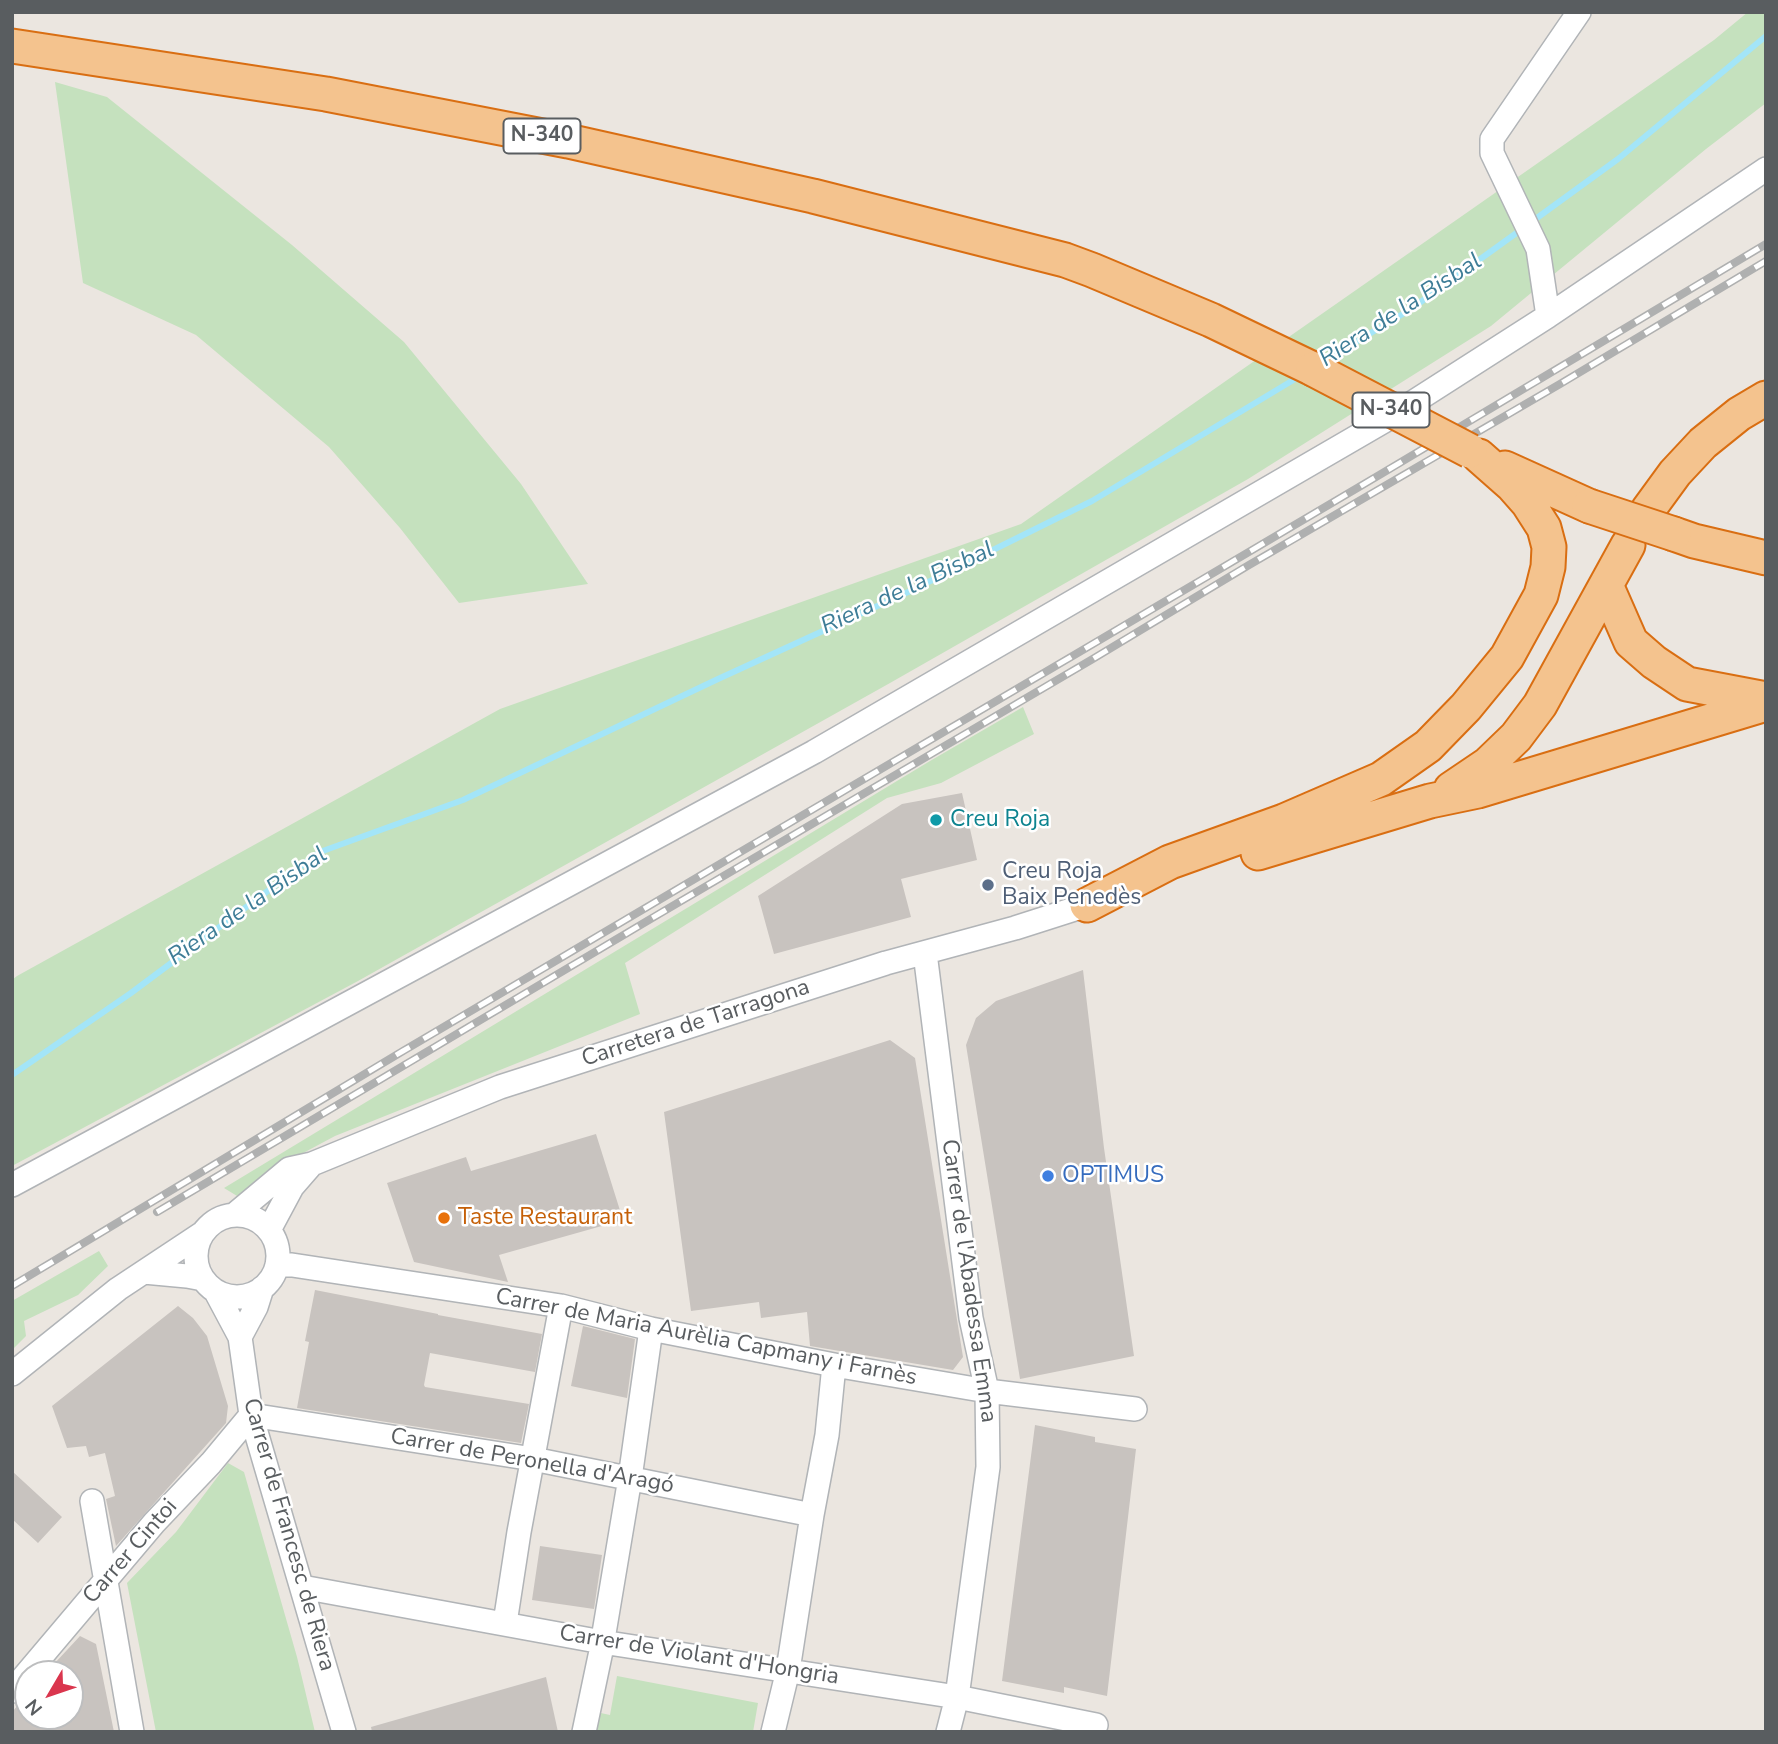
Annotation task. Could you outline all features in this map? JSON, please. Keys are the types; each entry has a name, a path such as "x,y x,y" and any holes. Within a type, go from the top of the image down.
{"highway":[{"name":"N-340","path":"12,47 326,94 568,141 813,196 1065,260 1211,320 1313,369 1474,454 1589,506 1674,534 1761,556"},
{"path":"1648,510 1675,473 1703,443 1739,414 1766,398"},
{"path":"1087,905 1170,862 1284,821 1381,779 1428,746 1466,707 1507,657 1541,596 1548,567 1549,547 1544,528 1528,503 1513,486 1474,454"},
{"path":"1430,800 1489,764 1516,737 1539,705 1628,545"},
{"path":"1606,585 1631,642 1654,662 1686,684 1766,701"},
{"path":"1087,905 1430,800 1478,791 1766,701"}],"street":[{"path":"1548,316 1538,249 1492,153 1492,139 1579,12"},
{"path":"12,1185 814,752 1384,421 1548,316 1766,169"},
{"name":"Carretera de Tarragona","path":"234,1214 289,1169 312,1164 500,1087 886,963 1015,929 1087,905"},
{"name":"Carrer de l'Abadessa Emma","path":"925,953 971,1318 987,1391 988,1467 957,1697 948,1732"},
{"name":"Carretera de Tarragona","path":"269,1230 292,1187 312,1164"},
{"path":"12,1374 118,1289 201,1234 221,1217 234,1214 259,1221 269,1230 278,1253 272,1278 251,1295 240,1297 228,1296 187,1276 144,1272"},
{"path":"201,1234 195,1257 197,1268 209,1285"},
{"name":"Carrer de Maria Aurèlia Capmany i Farnès","path":"277,1265 292,1265 561,1306 652,1329 834,1366 987,1391 1135,1409"},
{"name":"Carrer de Francesc de Riera","path":"209,1285 240,1337 251,1415 344,1732"},
{"path":"240,1337 257,1307 262,1288"},
{"path":"505,1623 561,1306"},
{"path":"584,1732 630,1478 652,1329"},
{"path":"773,1732 788,1670 827,1435 834,1366"},
{"name":"Carrer de Peronella d'Aragó","path":"251,1415 533,1459 812,1515"},
{"name":"Carrer Cintoi","path":"12,1691 154,1523 211,1463 251,1415"},
{"path":"92,1501 132,1732"},
{"name":"Carrer de Violant d'Hongria","path":"302,1587 602,1642 957,1697 1096,1725"}],"green space":[{"path":"1748,12 1766,12 1766,103 1491,326 1248,479 890,683 358,981 12,1166 12,980 17,976 500,709 1021,524 1714,40"},
{"path":"55,82 107,97 292,245 404,342 521,484 588,584 459,603 400,528 329,447 196,335 83,283"},
{"path":"1023,707 1034,734 941,783 887,798 625,963 640,1014 335,1136 277,1167 242,1199 224,1188 930,761"},
{"path":"99,1251 108,1266 78,1295 24,1321 26,1336 12,1350 12,1301"},
{"path":"228,1463 244,1472 297,1657 315,1732 156,1732 127,1583 176,1532"},
{"path":"617,1676 758,1703 753,1732 593,1732 596,1712 610,1715"}],"building":[{"path":"962,793 977,860 901,879 911,917 774,954 758,896 902,804"},
{"name":"OPTIMUS","path":"1083,970 1104,1148 1134,1356 1020,1379 966,1045 976,1018 996,1001"},
{"path":"890,1040 915,1058 963,1357 953,1370 810,1346 807,1312 761,1318 759,1302 691,1311 664,1112"},
{"path":"596,1134 623,1220 499,1255 508,1282 414,1262 387,1183 466,1157 471,1171"},
{"path":"315,1290 542,1334 535,1372 430,1353 425,1387 529,1404 521,1443 297,1408 309,1342 305,1341"},
{"path":"178,1306 193,1318 207,1336 228,1406 226,1423 116,1546 106,1499 115,1496 105,1453 89,1457 86,1446 67,1448 52,1406"},
{"path":"583,1326 635,1339 627,1398 571,1386"},
{"path":"1035,1425 1095,1437 1095,1442 1136,1449 1107,1696 1064,1687 1064,1693 1002,1681"},
{"path":"12,1471 62,1517 38,1543 12,1519"},
{"path":"540,1546 602,1555 594,1609 532,1600"},
{"path":"80,1636 96,1644 114,1732 12,1732 14,1710 14,1730 84,1730 84,1660 58,1660"},
{"path":"546,1677 558,1732 372,1732 371,1727"}],"waterway":[{"name":"Riera de la Bisbal","path":"1530,223 1618,159 1766,36"},
{"name":"Riera de la Bisbal","path":"1324,361 1411,309 1522,229"},
{"name":"Riera de la Bisbal","path":"12,1075 131,993 320,852 463,800 908,592 1092,501 1300,376"}],"railway":[{"path":"12,1286 403,1051 1766,244"},
{"path":"157,1212 1766,261"}],"place":[{"name":"Creu Roja","path":"936,820"},
{"name":"Creu Roja Baix Penedès","path":"988,885"},
{"name":"OPTIMUS","path":"1048,1176"},
{"name":"Taste Restaurant","path":"444,1218"}]}
